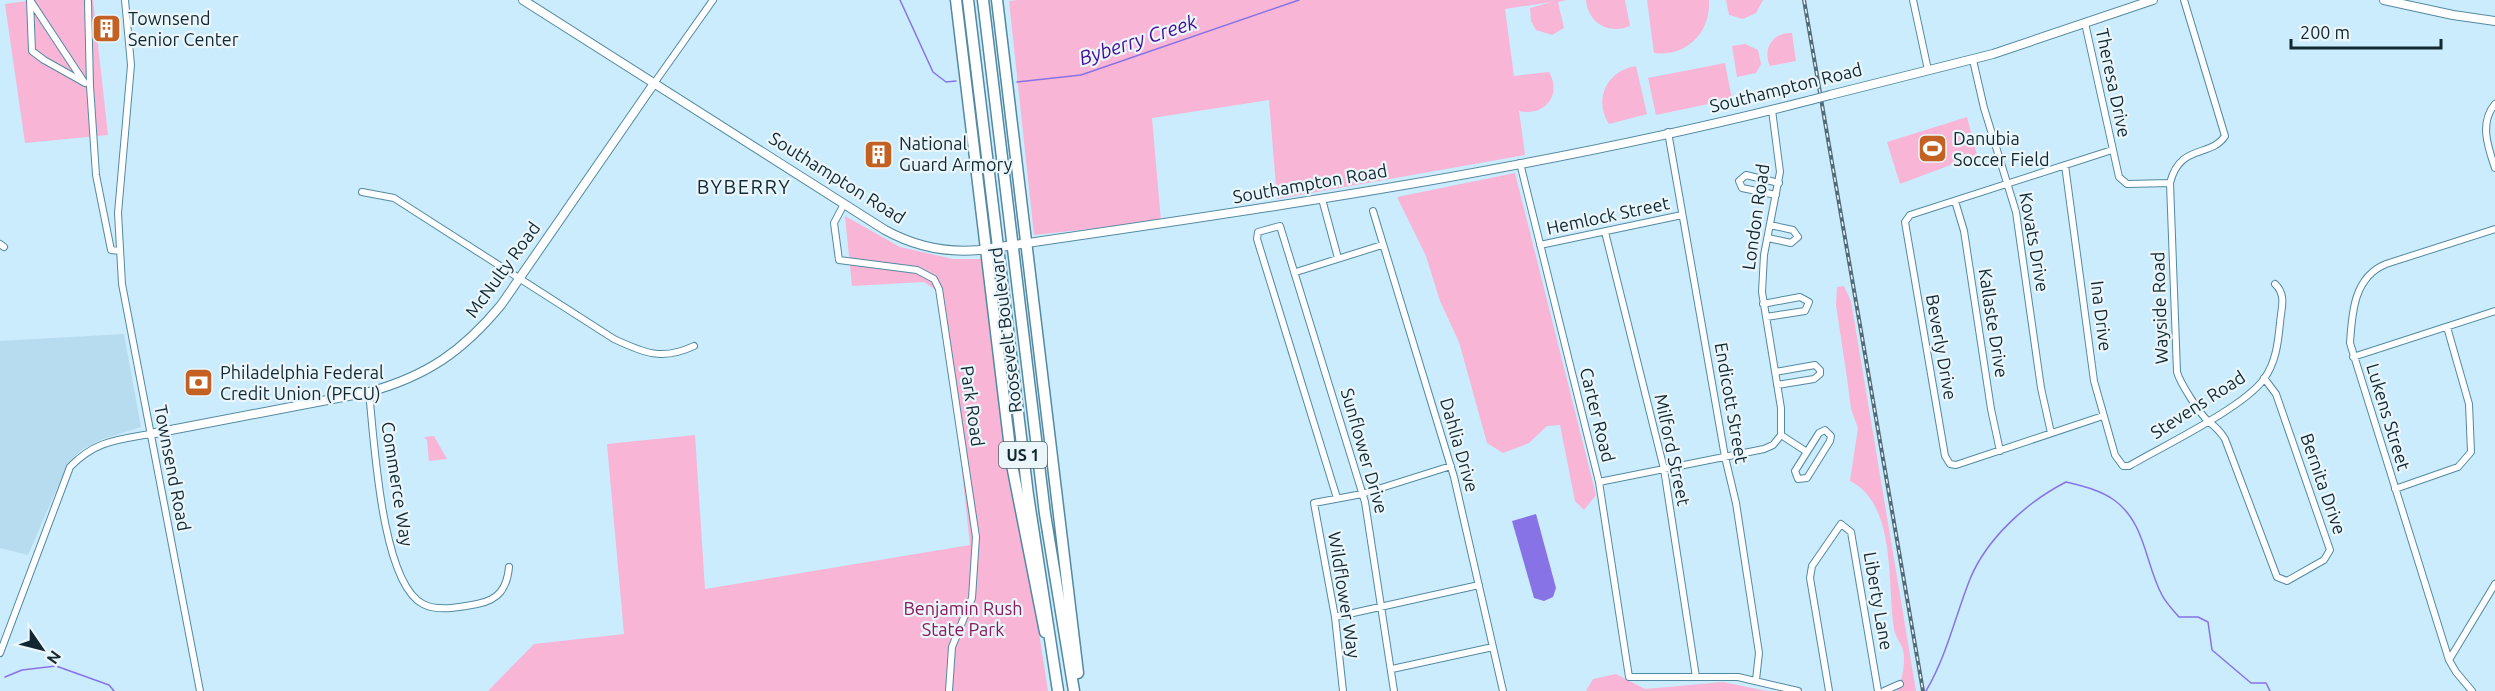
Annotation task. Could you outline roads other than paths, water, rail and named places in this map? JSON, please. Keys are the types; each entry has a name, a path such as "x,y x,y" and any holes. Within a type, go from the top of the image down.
{"highway":[{"name":"Roosevelt Boulevard","path":"956,0 1017,493 1037,602 1053,662"},
{"name":"Roosevelt Boulevard","path":"968,0 1029,506 1058,691"},
{"name":"Roosevelt Boulevard","path":"983,0 1045,514 1074,691"},
{"name":"Roosevelt Boulevard","path":"997,0 1080,691"},
{"path":"995,102 1001,36"},
{"path":"962,52 981,105"}],"street":[{"path":"30,0 87,84"},
{"path":"30,0 32,51 87,84"},
{"name":"Townsend Road","path":"125,0 131,65 118,213 120,251 128,318 200,691"},
{"name":"Southampton Road","path":"523,0 885,230 917,244 952,250 986,249 1231,215 1520,163 1772,110 1973,60 2153,0"},
{"name":"McNulty Road","path":"0,653 70,467 83,453 106,442 369,392 397,384 448,358 483,327 713,0"},
{"path":"1913,0 1928,70"},
{"path":"2170,183 2184,158 2222,141 2225,136 2184,0"},
{"path":"2384,0 2453,15 2495,21"},
{"name":"Townsend Road","path":"88,2 87,84 96,175 111,250 120,251"},
{"name":"Theresa Drive","path":"2085,23 2119,177 2124,183 2170,183"},
{"name":"Kovats Drive","path":"1973,60 1984,108 2016,212 2041,388 2051,433"},
{"path":"2495,104 2486,118 2486,142 2495,168"},
{"name":"London Road","path":"1772,110 1779,153 1779,183 1763,268 1764,304 1778,385 1781,435"},
{"name":"Endicott Street","path":"1668,132 1725,457 1736,503 1759,653 1756,680"},
{"path":"1955,201 2112,150"},
{"name":"Carter Road","path":"1520,163 1599,482 1630,677 1696,677"},
{"name":"Ina Drive","path":"2065,165 2094,381 2115,455 2122,465"},
{"path":"1776,195 1742,188 1739,181 1746,175 1779,183"},
{"name":"Wayside Road","path":"2170,183 2177,372 2184,387 2207,420 2216,426 2225,439 2268,552"},
{"path":"362,192 394,198 614,339 636,349 669,355 694,346"},
{"path":"1322,199 1338,258"},
{"name":"Beverly Drive","path":"1955,201 1910,215 1905,222 1946,459 1956,465 2000,451"},
{"name":"Kallaste Drive","path":"1955,201 1964,231 1991,409 2000,451"},
{"name":"Park Road","path":"844,204 834,223 839,260 917,270 934,279 939,289 976,556 972,598 952,647 949,691"},
{"name":"Dahlia Drive","path":"1373,211 1451,466 1503,691"},
{"name":"Hemlock Street","path":"1540,245 1682,215"},
{"path":"1768,238 1791,243 1797,237 1793,230 1770,225"},
{"name":"Sunflower Drive","path":"1337,498 1257,239 1258,232 1280,226 1296,272 1362,494 1383,607 1394,691"},
{"name":"Lukens Street","path":"2472,691 2449,660 2350,342 2357,293 2371,272 2386,264 2495,229"},
{"name":"Milford Street","path":"1605,232 1664,469 1696,677"},
{"path":"1296,272 1382,245"},
{"name":"Stevens Road","path":"2122,465 2129,466 2238,402 2264,378 2280,338 2283,300 2275,284"},
{"path":"1764,304 1800,297 1809,302 1805,311 1766,317"},
{"path":"2353,357 2495,311"},
{"path":"2394,489 2458,467 2471,452 2469,404 2447,327"},
{"path":"1775,372 1815,365 1820,370 1820,374 1814,379 1778,385"},
{"name":"Bernita Drive","path":"2264,378 2276,394 2330,550 2324,560 2283,581 2277,577 2268,552"},
{"name":"Commerce Way","path":"369,392 387,531 403,583 413,597 436,609 479,604 494,598 504,589 509,567"},
{"path":"2000,451 2103,416"},
{"path":"1825,430 1829,433 1830,441 1807,478 1801,480 1796,477 1795,471 1807,452 1820,433 1825,430"},
{"path":"1599,482 1769,447 1781,435 1807,452"},
{"path":"1337,498 1362,494 1451,466"},
{"name":"Wildflower Way","path":"1337,498 1314,503 1335,617 1343,691"},
{"name":"Liberty Lane","path":"1828,691 1809,578 1812,566 1841,524 1848,527 1851,532 1878,691"},
{"path":"2449,660 2495,584"},
{"path":"1335,617 1479,585"},
{"path":"1392,669 1493,647"},
{"path":"1696,677 1731,676 1798,691"},
{"path":"1884,691 1900,684"}],"waterway":[{"name":"Byberry Creek","path":"900,0 933,72 946,82 956,81"},
{"name":"Byberry Creek","path":"1017,82 1081,75 1299,0"},
{"path":"1926,691 1945,650 1970,579 1987,549 2023,511 2066,482 2103,494 2125,509 2139,532 2156,583 2170,606 2179,617 2198,617 2208,622 2212,650 2251,683 2266,683 2270,691"},
{"path":"5,677 22,670 56,666 109,685 114,691"}],"railway":[{"path":"1804,0 1923,691"}],"place":[{"name":"Townsend Senior Center","path":"107,29"},
{"name":"Danubia Soccer Field","path":"1932,149"},
{"name":"National Guard Armory","path":"878,154"},
{"name":"Philadelphia Federal Credit Union (PFCU)","path":"199,383"}],"district":[{"name":"BYBERRY","path":"744,187"}],"park label":[{"name":"Benjamin Rush State Park","path":"963,619"}]}
